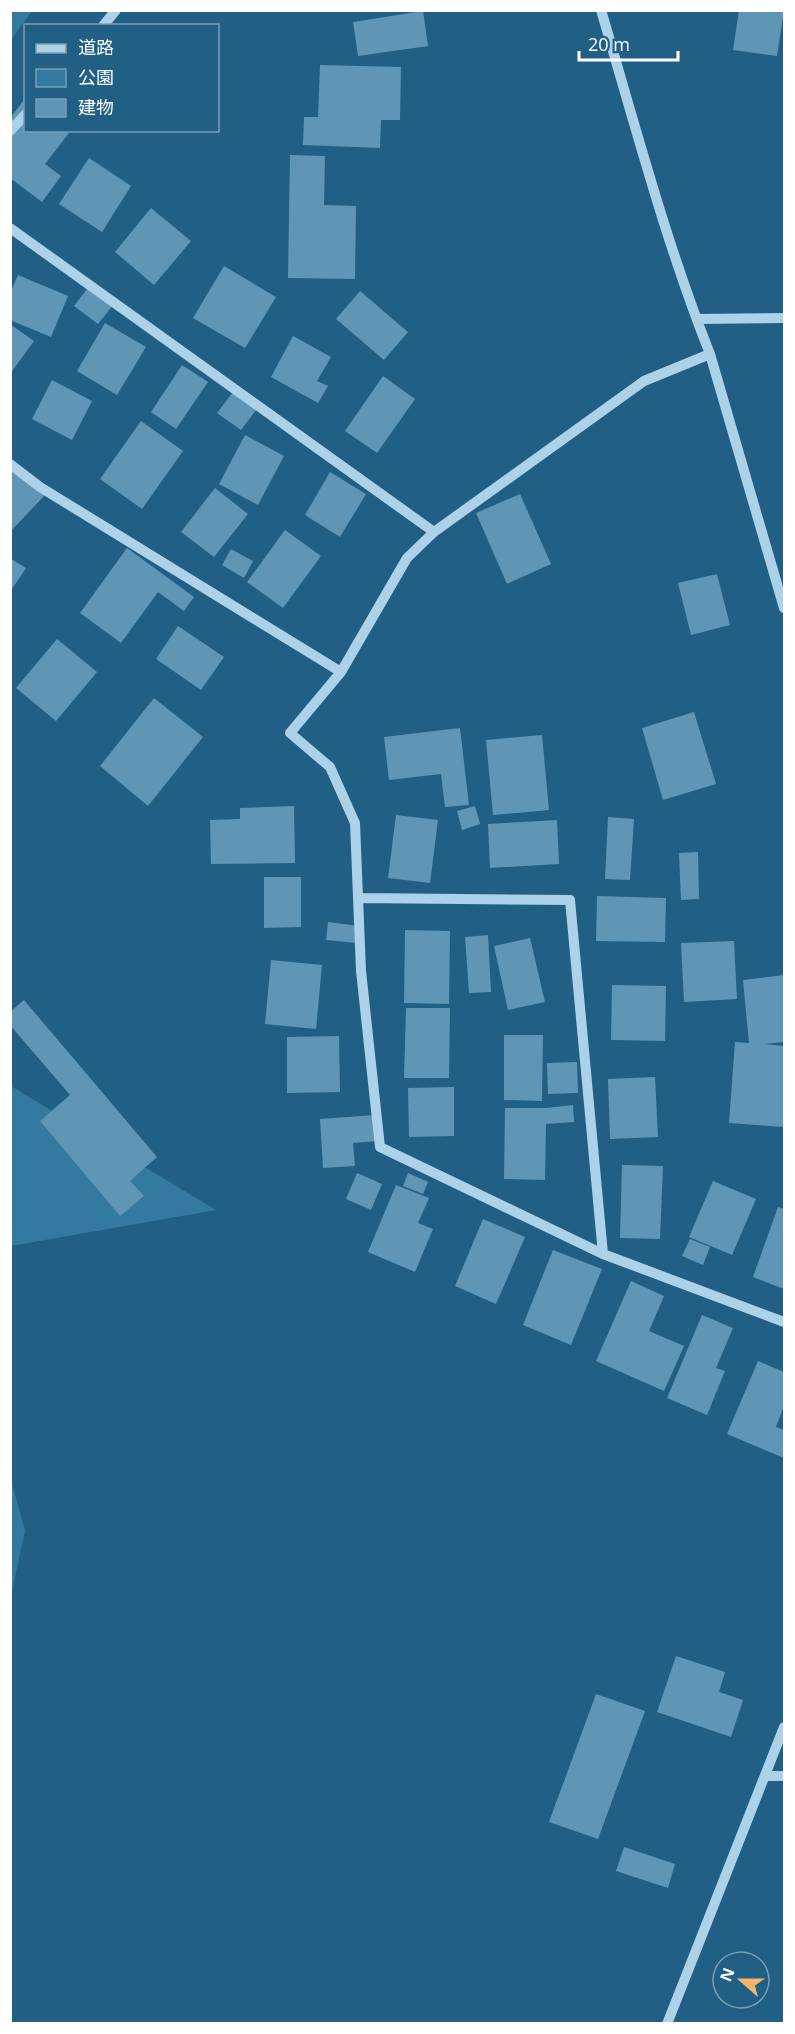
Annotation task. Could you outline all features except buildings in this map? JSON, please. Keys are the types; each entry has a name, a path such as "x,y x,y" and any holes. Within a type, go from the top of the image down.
{"street":[{"path":"105,24 116,10"},
{"path":"602,10 640,145 710,354 784,608"},
{"path":"10,131 24,116"},
{"path":"12,234 434,532"},
{"path":"697,319 784,318"},
{"path":"710,354 644,381 434,532 407,558 341,672 290,733 330,767 355,823 361,970 380,1147 603,1254 784,1322"},
{"path":"10,464 40,487 341,672"},
{"path":"359,898 570,900 603,1254"},
{"path":"667,2024 784,1727"},
{"path":"766,1776 784,1776"}],"green space":[{"path":"10,11 32,11 11,40"},
{"path":"11,1086 216,1210 11,1246"},
{"path":"10,1480 25,1531 11,1595"}]}
